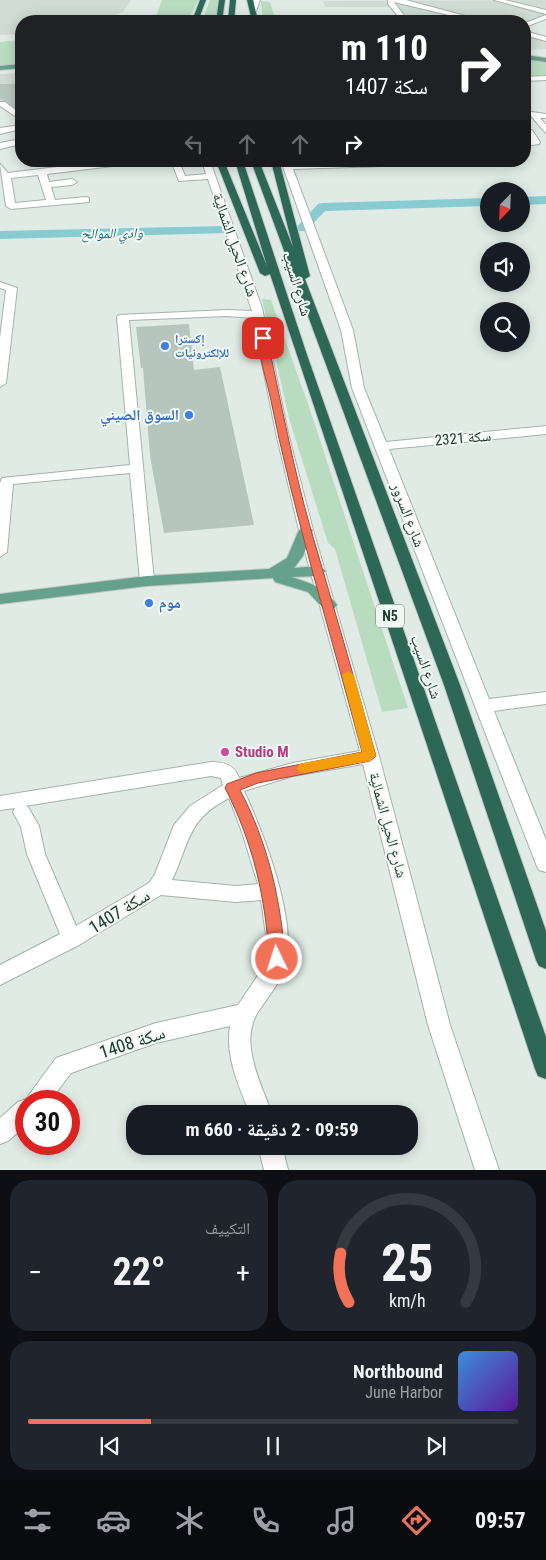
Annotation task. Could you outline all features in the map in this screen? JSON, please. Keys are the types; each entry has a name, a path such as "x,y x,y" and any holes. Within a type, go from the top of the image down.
{"highway":[{"path":"197,15 203,0"},
{"path":"220,15 222,0"},
{"path":"232,15 233,0"},
{"path":"250,0 254,15"},
{"path":"223,167 258,252 285,328 300,352"},
{"name":"شارع السيب","path":"241,167 300,352 546,1069"},
{"name":"شارع السيب","path":"257,167 452,685 546,960"},
{"path":"284,167 311,312"}],"main road":[{"path":"531,56 546,55"},
{"path":"531,57 546,60"},
{"path":"0,70 15,69"},
{"path":"264,575 282,570 296,560 306,530"},
{"path":"0,599 146,581 319,572"},
{"path":"264,575 298,583 313,589 329,605"}],"street":[{"path":"253,11 257,0"},
{"path":"408,2 415,0"},
{"path":"497,0 532,8 546,16"},
{"path":"400,15 391,4 391,1 408,2 458,15"},
{"path":"532,8 546,3"},
{"path":"531,22 546,16"},
{"path":"531,35 546,40"},
{"path":"531,79 546,78"},
{"path":"2,104 15,114"},
{"path":"531,112 546,116"},
{"path":"531,113 546,130"},
{"path":"0,130 15,128"},
{"path":"531,134 536,142 531,142"},
{"path":"0,146 15,143"},
{"path":"0,167 6,176 11,206 86,200"},
{"path":"6,176 70,167"},
{"path":"177,167 182,179 210,176"},
{"name":"شارع الحيل الشمالية","path":"208,167 257,310 282,433 306,530 329,605 370,756 439,1024 487,1170"},
{"name":"شارع السرور","path":"285,167 347,330 358,388 546,864"},
{"path":"41,170 51,203"},
{"path":"45,185 72,182"},
{"path":"0,286 9,286 12,289 0,383"},
{"path":"146,581 123,317 257,310"},
{"name":"سكة 2321","path":"381,446 546,430"},
{"path":"0,552 7,481 136,468"},
{"path":"482,706 546,698"},
{"name":"سكة 1407","path":"0,976 24,962 93,929 158,886 182,829 207,803 232,788 256,778 370,756"},
{"path":"0,802 211,769 220,769 230,774 232,788 245,814 260,855 274,919 277,959 264,986 245,1012 241,1026 240,1042 258,1105"},
{"path":"22,812 30,826 36,854 72,939"},
{"path":"158,886 236,894 269,891"},
{"name":"سكة 1408","path":"45,1090 64,1065 156,1033 245,1012"},
{"path":"0,1133 15,1120"},
{"path":"272,1155 276,1170"}],"shaded area":[{"path":"0,0 131,0 123,12 115,15 15,15 15,34 0,35"},
{"path":"546,0 546,17 531,23 531,15 395,15 390,7 325,7 323,1 261,1"},
{"path":"531,35 546,39 546,49 531,50"},
{"path":"15,73 15,114 0,103 0,74"}],"green space":[{"path":"162,0 199,0 190,15 157,15"},
{"path":"210,0 219,0 217,15 204,15"},
{"path":"261,1 270,2 274,15 262,15"},
{"path":"15,41 15,65 0,66 0,42"},
{"path":"531,60 546,61 546,77 531,77"},
{"path":"262,299 271,300 309,407 408,708 382,712 335,549 328,543 289,418"}],"building":[{"path":"0,84 15,84 15,108 0,99"},
{"name":"السوق الصيني","path":"189,324 194,370 220,367 254,525 164,533 150,456 143,368 141,368 136,327"}],"waterway":[{"name":"وادي الموالح","path":"530,201 546,200"},
{"name":"وادي الموالح","path":"325,207 480,202"},
{"name":"وادي الموالح","path":"302,228 322,207"},
{"name":"وادي الموالح","path":"0,235 224,230"}],"slow traffic":[{"path":"304,768 370,756 348,675"}],"place":[{"name":"إكسترا للإلكترونيات","path":"165,346"},
{"name":"السوق الصيني","path":"189,415"},
{"name":"موم","path":"149,603"},
{"name":"Studio M","path":"225,752"}],"route":[{"path":"263,338 282,433 306,530 329,605 370,756 256,778 232,788 245,814 263,863 274,919 277,959"}]}
